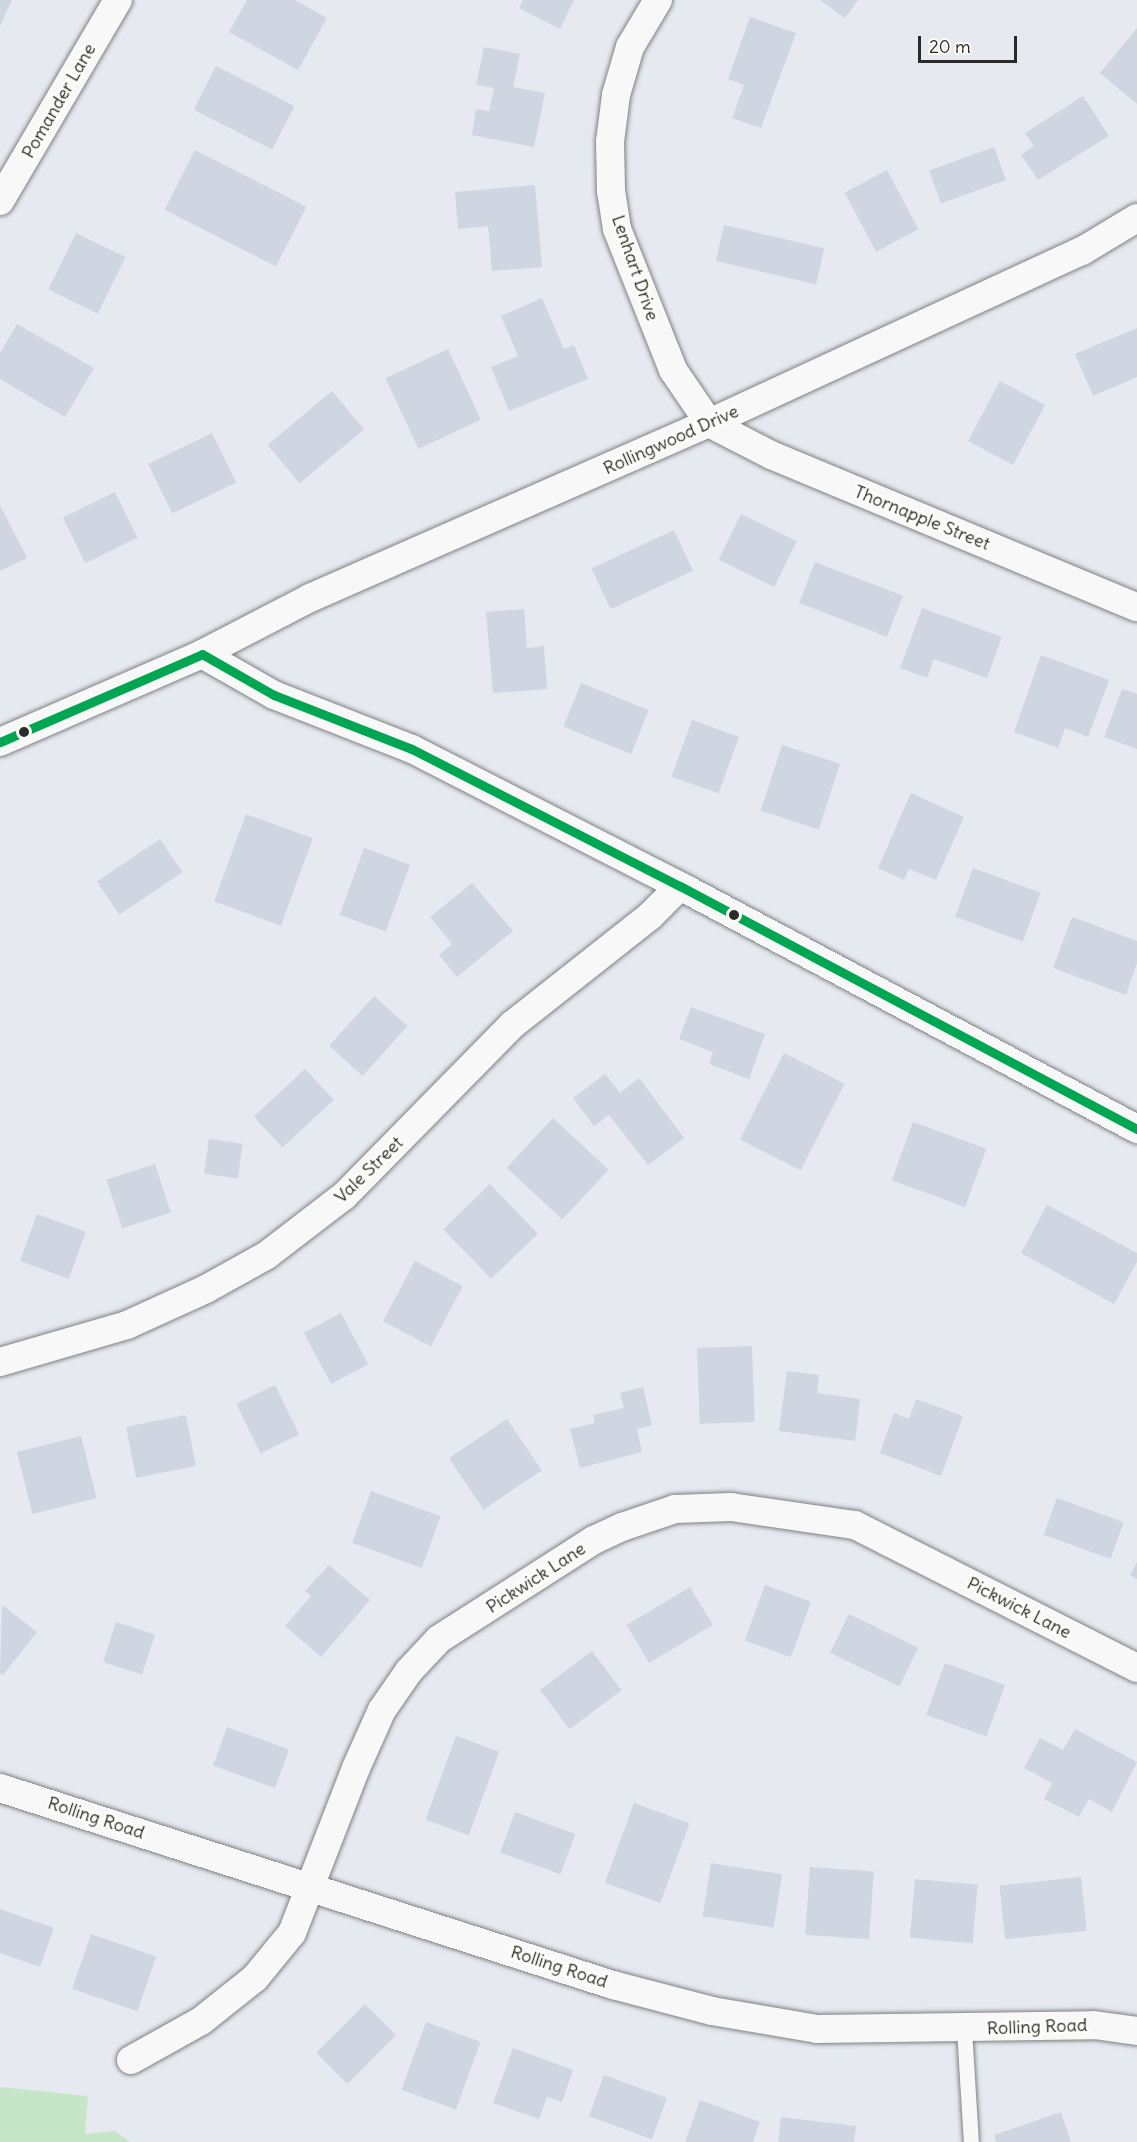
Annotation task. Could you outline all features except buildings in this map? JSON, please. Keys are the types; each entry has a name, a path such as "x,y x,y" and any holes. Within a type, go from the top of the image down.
{"street":[{"name":"Pomander Lane","path":"0,201 118,0"},
{"name":"Lenhart Drive","path":"658,0 630,46 616,95 610,142 611,191 617,229 673,370 709,423"},
{"name":"Rollingwood Drive","path":"0,742 202,654 310,598 709,423 1082,251 1137,218"},
{"name":"Thornapple Street","path":"709,423 771,455 1137,607"},
{"path":"202,654 274,695 412,749 680,886 1137,1129"},
{"name":"Vale Street","path":"0,1362 127,1325 206,1289 267,1255 344,1196 512,1025 650,916 680,886"},
{"name":"Pickwick Lane","path":"131,2060 201,2021 255,1978 292,1933 312,1887 356,1768 382,1710 410,1671 439,1640 594,1540 675,1509 741,1508 855,1525 1137,1668"},
{"name":"Rolling Road","path":"0,1788 613,1985 712,2011 817,2029 964,2029 1094,2025 1137,2031"}],"lane":[{"path":"964,2029 971,2142"}],"green space":[{"path":"0,2087 88,2096 85,2134 115,2131 130,2142 0,2142"}],"transit line":[{"path":"0,742 202,654 274,695 412,749 680,886 1137,1129"}]}
